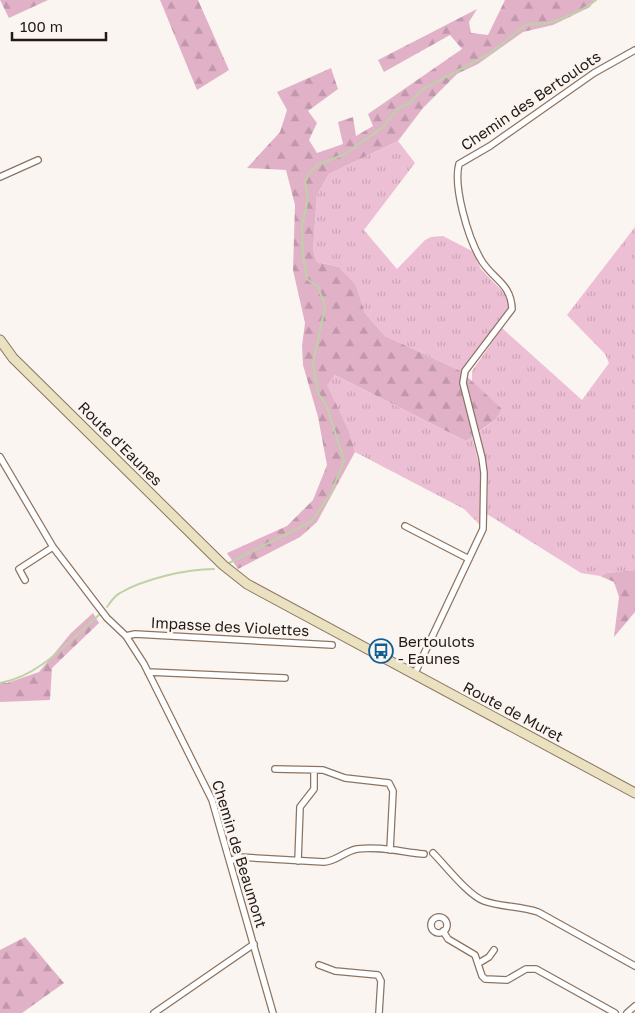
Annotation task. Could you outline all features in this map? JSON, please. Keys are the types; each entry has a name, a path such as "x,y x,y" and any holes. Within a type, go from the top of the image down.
{"main road":[{"name":"Route d'Eaunes","path":"0,340 13,358 223,565"},
{"name":"Route de Muret","path":"223,565 247,584 635,793"}],"street":[{"name":"Chemin des Bertoulots","path":"414,675 483,529 484,473 480,446 463,384 465,372 512,309 509,291 480,260 470,234 456,182 459,164 490,146 594,73 635,50"},
{"path":"0,177 38,160"},
{"name":"Chemin de Beaumont","path":"0,457 2,466 53,547 100,610 126,636 148,672 203,779 212,800 273,1013"},
{"path":"405,526 469,558"},
{"path":"25,580 19,569 53,547"},
{"name":"Impasse des Violettes","path":"126,636 164,636 332,645"},
{"path":"148,672 285,678"},
{"path":"275,769 314,770 330,772 345,778 384,780 392,786 390,850"},
{"path":"298,861 300,807 314,789 314,770"},
{"path":"230,861 239,857 329,862 356,849 424,854"},
{"path":"433,853 473,894 484,901 523,907 538,912 635,966"},
{"path":"443,931 448,939 473,952 485,980 507,980 526,969 536,969 615,1013"},
{"path":"154,1013 254,944"},
{"path":"478,963 489,957 494,950"},
{"path":"319,965 335,971 378,975 381,981 379,1013"},
{"path":"627,1013 635,1006"}],"green space":[{"path":"0,0 48,0 9,18"},
{"path":"160,0 198,0 229,70 197,90"},
{"path":"505,0 594,0 590,7 553,25 523,32 478,64 457,74 423,108 398,141 329,174 317,195 313,250 317,262 339,267 356,285 365,313 385,336 461,371 502,409 496,419 466,441 335,375 327,385 349,431 355,452 317,522 300,537 238,569 227,553 287,526 313,500 327,465 318,417 303,365 302,346 305,323 293,270 295,205 286,170 247,168 280,132 287,110 277,92 331,68 338,89 308,111 317,123 309,140 317,153 343,144 338,122 353,117 356,136 373,126 368,114 462,49 450,35 384,72 378,60 477,9 469,22 471,33 488,35"},
{"path":"398,141 415,163 364,230 397,269 425,240 431,237 443,236 472,251 481,269 508,297 508,308 461,371 385,336 365,313 356,285 339,267 317,262 313,250 317,195 329,174"},
{"path":"635,227 635,570 607,573 600,576 581,573 487,514 488,485 479,432 496,419 502,409 472,383 472,371 502,328 582,400 609,363 605,354 567,315"},
{"path":"335,375 466,441 472,436 480,469 480,525 464,509 355,452 349,431 326,384"},
{"path":"635,570 635,612 614,637 619,597 614,582 600,576 607,573"},
{"path":"93,613 99,623 52,668 50,700 0,702 0,682 7,683 39,672 71,633"},
{"path":"25,937 64,983 22,1013 0,1013 0,950"}],"waterway":[{"path":"229,563 312,521 332,491 344,460 327,407 318,393 313,364 325,306 318,287 307,279 303,255 302,226 308,198 305,182 310,172 317,165 345,154 383,127 397,109 410,103 423,89 489,54 524,26 548,23 560,19 579,11 596,0"},
{"path":"107,607 118,594 141,583 178,573 214,569"},
{"path":"0,683 15,679 41,665 99,615"}],"place":[{"name":"Bertoulots - Eaunes","path":"381,651"}]}
